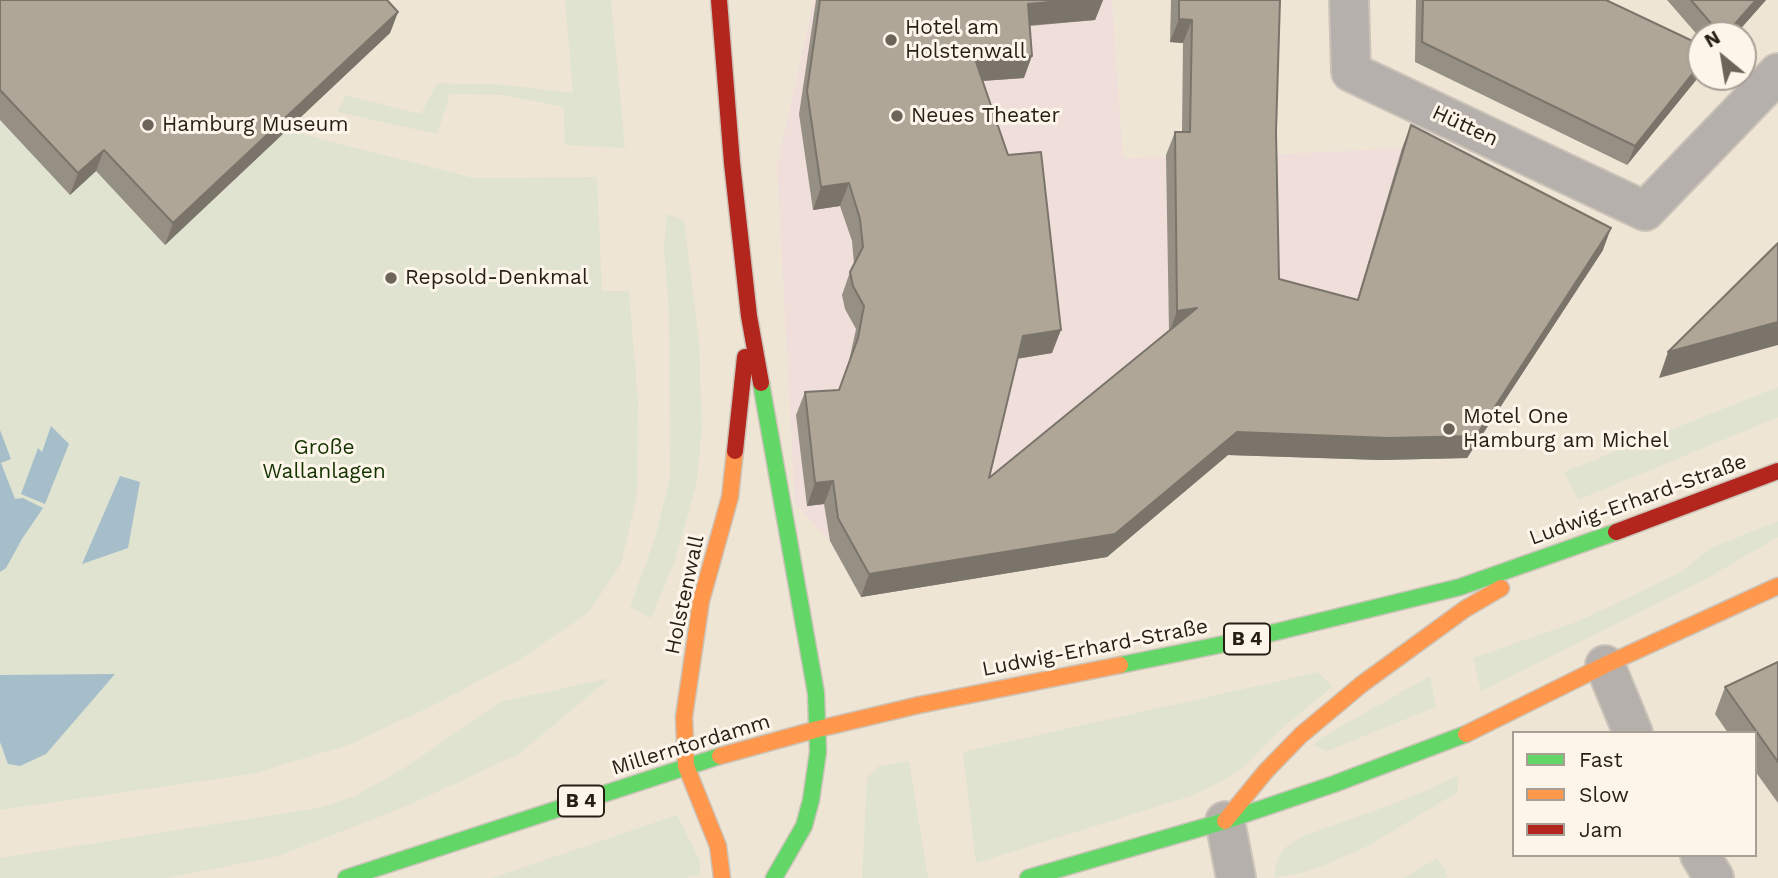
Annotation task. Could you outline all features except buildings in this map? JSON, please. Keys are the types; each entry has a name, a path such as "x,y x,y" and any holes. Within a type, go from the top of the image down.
{"main road":[{"name":"Holstenwall","path":"719,0 732,163 749,316 807,632 818,729"},
{"name":"Holstenwall","path":"722,878 718,846 686,766 684,717 701,601 730,497 749,316"},
{"name":"Ludwig-Erhard-Straße","path":"818,729 919,705 1239,641 1460,587 1778,471"},
{"path":"1226,821 1266,771 1301,735 1362,684 1465,609 1569,548"},
{"path":"1028,878 1226,821 1334,784 1468,733 1778,586"},
{"name":"Millerntordamm","path":"346,878 686,766 818,729"},
{"path":"774,878 804,825 811,800 818,751 818,729"}],"street":[{"name":"Hütten","path":"1349,0 1351,72 1645,211 1778,73"},
{"path":"1605,666 1632,731"},
{"path":"1226,821 1236,878"},
{"path":"1701,857 1714,878"}],"shaded area":[{"path":"814,0 1112,0 1123,158 1268,155 1402,148 1603,251 1467,458 1289,457 1229,451 1107,557 861,597 830,541 795,504 777,166"}],"green space":[{"path":"565,0 611,0 625,148 565,145 564,107 503,95 450,94 437,134 337,112 346,95 421,114 437,83 506,85 573,93"},
{"name":"Große Wallanlagen","path":"0,120 70,195 96,171 165,244 287,130 473,178 597,177 602,291 629,291 638,401 637,497 621,564 588,613 522,658 430,707 348,745 252,774 0,810"},
{"path":"667,214 684,220 699,341 702,428 696,487 674,563 651,618 630,607 655,538 670,479 669,312 664,248"},
{"path":"1778,387 1778,417 1578,500 1564,472"},
{"path":"1778,521 1778,537 1706,579 1481,691 1473,658 1579,621 1679,573 1713,547"},
{"path":"1319,672 1332,687 1281,729 1242,769 1216,784 1191,796 976,863 963,752"},
{"path":"1430,676 1436,707 1327,751 1313,745 1321,738"},
{"path":"610,678 519,754 411,804 279,856 166,878 0,878 0,858 318,808 355,796 403,769 500,702"},
{"path":"909,761 928,878 862,878 867,778 879,766"},
{"path":"1458,776 1458,792 1368,846 1322,866 1275,878 1279,856 1286,847 1301,837 1401,801"},
{"path":"677,815 700,861 700,875 685,878 492,878"},
{"path":"1437,858 1448,876 1445,878 1404,878"}],"water":[{"path":"51,426 69,444 45,504 21,494 38,448 42,452"},
{"path":"0,430 11,459 1,463 15,499 23,498 43,508 6,568 0,572"},
{"path":"120,476 140,482 128,548 82,564"},
{"path":"115,674 46,754 20,766 8,764 0,742 0,675"}],"traffic: fast":[{"path":"761,383 816,693 818,752 804,826 774,878"},
{"path":"1120,665 1239,641 1460,587 1616,532"},
{"path":"1028,878 1225,821 1334,784 1466,734"},
{"path":"346,878 720,756"}],"traffic: slow":[{"path":"722,878 718,846 686,766 684,717 701,601 730,497 735,451"},
{"path":"1466,734 1605,665 1778,586"},
{"path":"1225,821 1266,771 1301,735 1362,684 1465,609 1501,588"},
{"path":"720,756 919,705 1120,665"}],"traffic: jam":[{"path":"719,0 732,163 749,316 761,383"},
{"path":"735,451 745,357"},
{"path":"1616,532 1778,471"}],"place":[{"name":"Hotel am Holstenwall","path":"891,40"},
{"name":"Neues Theater","path":"897,116"},
{"name":"Hamburg Museum","path":"148,125"},
{"name":"Repsold-Denkmal","path":"391,278"},
{"name":"Motel One Hamburg am Michel","path":"1449,429"}]}
